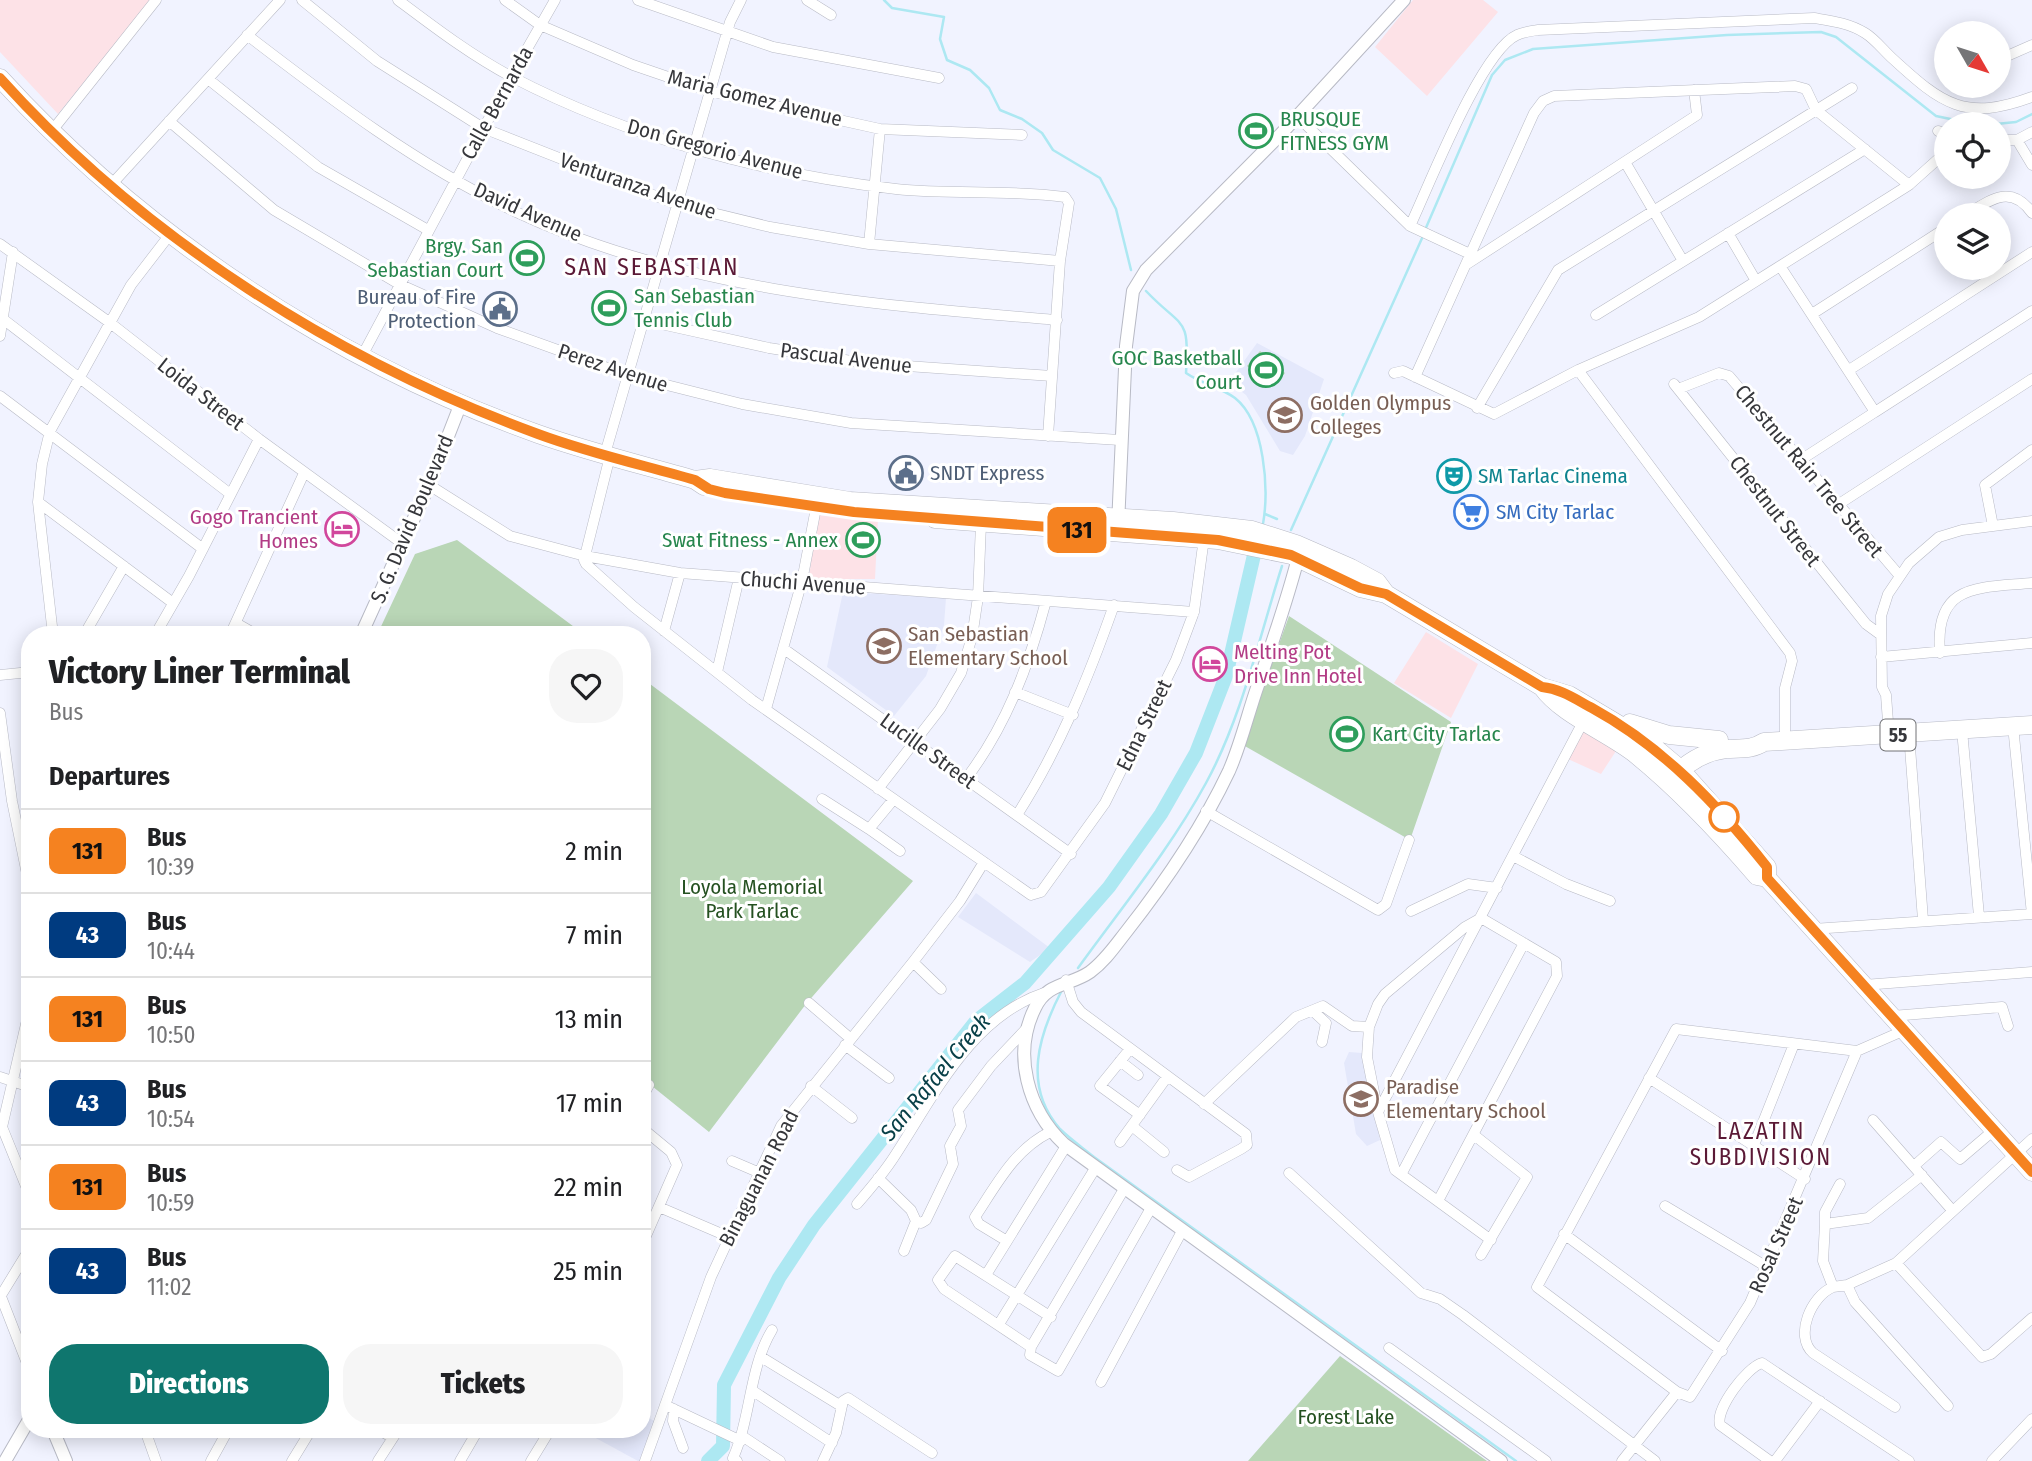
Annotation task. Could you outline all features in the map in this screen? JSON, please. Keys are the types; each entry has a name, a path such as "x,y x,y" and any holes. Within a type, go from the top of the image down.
{"highway":[{"path":"0,78 51,132 111,185 171,233 272,303 362,356 461,403 538,434 695,480 709,489 816,508 981,524 1118,525 1195,522 1268,534 1351,568 1377,582 1386,594"},
{"path":"695,480 710,478 850,501 1118,525 1273,550 1298,558 1360,588 1386,594 1542,687 1555,689 1603,713 1669,735 1722,745 1706,767 1704,778 1709,801"},
{"path":"1542,687 1550,699 1670,772 1709,801 1767,867 1767,878"},
{"path":"1603,713 1670,772 1757,876 1767,878 2032,1172"},
{"name":"55","path":"1670,772 1697,746 1722,745 1756,737 1763,742 2032,725"}],"street":[{"path":"51,132 156,0"},
{"path":"111,185 280,0"},
{"name":"Venturanza Avenue","path":"302,0 377,61 483,128 676,204 770,226 869,244 1060,261"},
{"name":"Don Gregorio Avenue","path":"398,0 511,77 624,125 693,146 789,172 875,186 1065,197 1069,203 1060,261"},
{"name":"Maria Gomez Avenue","path":"505,0 540,24 634,65 709,91 880,129 1023,135"},
{"name":"Calle Bernarda","path":"362,356 483,128 555,0"},
{"path":"638,0 772,47 939,78"},
{"path":"667,11 673,0"},
{"path":"741,0 727,33 709,91 627,375 584,560 593,572 664,631 766,709 984,862"},
{"path":"807,0 831,15"},
{"path":"1118,525 1120,440 1133,291 1146,270 1297,116 1404,0"},
{"path":"1413,227 1481,75 1500,48 1516,35 1538,30 1814,18 1844,23 1867,34 1929,90 1957,105 1993,109 2032,97"},
{"name":"David Avenue","path":"247,35 355,119 455,180 517,212 659,263 867,304 1057,320"},
{"path":"2011,55 2032,46"},
{"path":"208,79 318,167 428,230"},
{"path":"1415,377 1534,113 1543,101 1554,96 1795,86 1805,89 1816,110 1909,185"},
{"path":"1477,408 1558,270 1852,88"},
{"path":"1468,259 1697,116 1694,90"},
{"path":"1297,116 1413,227 1433,235 1468,259"},
{"name":"Perez Avenue","path":"169,121 274,211 399,284 497,328 627,375 742,404 851,423 1120,440"},
{"path":"869,244 880,129"},
{"path":"2011,140 2032,132"},
{"path":"2017,140 2032,165"},
{"path":"1596,315 1865,149"},
{"path":"1625,162 1683,261"},
{"path":"1394,373 1400,370 1490,414 1498,413 1578,370 1699,317 1909,185 1934,163"},
{"path":"1984,203 1992,198 2011,196 2020,199 2032,213"},
{"path":"52,626 38,502 42,464 50,431 131,285 171,233"},
{"path":"1728,233 1756,281"},
{"path":"1812,314 1934,236"},
{"name":"Loida Street","path":"0,244 109,322 304,473 403,544"},
{"path":"0,336 13,252"},
{"path":"1849,370 2032,252"},
{"path":"1048,436 1060,261"},
{"path":"1780,267 1875,412"},
{"path":"1799,461 2032,311"},
{"path":"3,319 229,493"},
{"name":"Pascual Avenue","path":"643,320 769,348 863,363 1052,376"},
{"path":"1578,370 1790,653 1792,661 1785,688 1785,740"},
{"name":"Chestnut Rain Tree Street","path":"1676,386 1725,373 1899,575"},
{"path":"1839,504 2032,379"},
{"name":"Chestnut Street","path":"1676,386 1836,588 1866,624 1881,635"},
{"path":"0,396 50,431 203,549"},
{"name":"S. G. David Boulevard","path":"365,626 429,485 461,403"},
{"path":"160,626 259,439"},
{"path":"1993,526 1984,485 2032,450"},
{"path":"234,626 304,473"},
{"name":"Chuchi Avenue","path":"429,485 510,536 585,556 680,573 1194,612"},
{"path":"38,502 173,603"},
{"path":"766,709 802,581 816,508"},
{"path":"1889,736 1886,695 1888,687 1884,683 1881,657 1881,617 1899,575 1939,537 2032,521"},
{"path":"878,789 914,739 940,709 961,673 972,636 978,597 981,524"},
{"name":"Edna Street","path":"984,862 1024,892 1041,892 1071,854 1111,792 1176,660 1194,612 1204,538"},
{"path":"857,1204 878,1178 955,1063 977,1038 1022,1000 1066,980 1087,974 1104,960 1163,881 1229,769 1298,558"},
{"path":"89,626 124,566"},
{"path":"664,631 680,573"},
{"path":"717,672 738,578"},
{"path":"1940,653 1940,619 1950,603 1960,594 1984,587 2032,583"},
{"path":"965,780 996,735 1037,636 1046,601"},
{"path":"1017,815 1038,783 1073,715 1114,605"},
{"path":"236,623 241,626"},
{"path":"1881,657 2032,643"},
{"name":"Lucille Street","path":"784,649 914,739 965,780 1071,854"},
{"path":"0,676 21,673"},
{"path":"1015,692 1073,715"},
{"path":"0,713 21,845"},
{"path":"1378,1112 1585,719"},
{"path":"1813,929 2032,914 2013,726"},
{"path":"1962,730 1979,916"},
{"path":"1909,734 1923,920"},
{"path":"822,799 900,851"},
{"path":"869,830 893,800"},
{"path":"1206,811 1378,910 1386,904 1409,840"},
{"path":"1513,856 1610,901"},
{"name":"Binaguanan Road","path":"645,1461 670,1407 711,1277 781,1126 914,962 960,901 984,862"},
{"path":"1411,911 1468,884 1497,888"},
{"path":"1438,1201 1559,971 1553,959 1481,918"},
{"path":"1481,918 1465,927 1385,994 1369,1027 1369,1075 1392,1167 1491,1240"},
{"path":"1402,1173 1524,943"},
{"path":"914,962 941,989"},
{"path":"1864,985 2032,972"},
{"path":"1066,980 1073,1002 1081,1012 1246,1134 1247,1144 1189,1177 1177,1170"},
{"path":"916,1221 921,1223 930,1215 953,1164 950,1146 961,1126 958,1110 991,1066 1027,1028 1044,992"},
{"path":"809,1003 889,1078"},
{"path":"1203,1104 1296,1017 1323,1006 1352,1026 1369,1027"},
{"path":"1892,1016 2001,1007 2005,1010 2008,1026"},
{"path":"1313,1012 1326,1023 1322,1042"},
{"path":"1027,1028 1024,1061 1031,1094 1050,1132 1124,1189 1501,1461"},
{"path":"1622,1461 1677,1392 1537,1287 1674,1031 1681,1028 1857,1051 1905,1030"},
{"path":"21,1043 2,1120 3,1140 21,1177"},
{"path":"1754,1145 1794,1044"},
{"path":"1130,1049 1100,1086 1140,1115"},
{"name":"Rosal Street","path":"1677,1392 1687,1398 1722,1351 1768,1267 1857,1051"},
{"path":"1120,1061 1138,1076"},
{"path":"0,1077 21,1083"},
{"path":"1120,1142 1167,1077"},
{"path":"1649,1078 1805,1179"},
{"path":"811,1086 852,1118"},
{"path":"1873,1120 1952,1210"},
{"path":"1132,1126 1164,1152"},
{"path":"1914,1166 1941,1142 1960,1158 1994,1130"},
{"path":"1007,1241 979,1224 975,1217 1017,1154 1033,1140 1050,1132"},
{"path":"651,1135 671,1152 677,1165 651,1225"},
{"path":"1474,1135 1527,1177 1481,1255"},
{"path":"1895,1407 1813,1353 1805,1343 1804,1333 1813,1307 1820,1295 1833,1287 1847,1285 1896,1263 2032,1139"},
{"path":"986,1275 1066,1146"},
{"path":"732,1161 760,1173"},
{"path":"999,1324 1096,1167"},
{"path":"1289,1173 1421,1293 1440,1299 1655,1461"},
{"path":"1825,1224 1868,1218 1922,1175"},
{"path":"878,1178 911,1210 916,1221 904,1251"},
{"path":"1833,1287 1823,1261 1825,1212 1840,1184"},
{"path":"1124,1189 1030,1350 1030,1355 1055,1372 1059,1371 1151,1208"},
{"path":"1665,1206 1768,1267"},
{"path":"659,1207 729,1237"},
{"path":"1101,1382 1182,1231"},
{"path":"1564,1234 1722,1351"},
{"path":"1030,1350 999,1324 944,1289 938,1280 954,1256 1051,1317"},
{"path":"21,1262 0,1296 21,1348"},
{"path":"1896,1263 1982,1357 1991,1354 2032,1318"},
{"path":"1847,1285 1853,1299 1948,1406"},
{"path":"733,1460 761,1357 772,1330"},
{"path":"1389,1348 1546,1461"},
{"path":"761,1357 841,1406"},
{"path":"1820,1401 1773,1461 1719,1422 1719,1412 1753,1367 1766,1363 1909,1461"},
{"path":"752,1391 832,1443"},
{"path":"823,1461 832,1443 845,1399 851,1399 932,1453"},
{"path":"670,1407 739,1438 780,1461"},
{"path":"670,1407 683,1448"},
{"path":"1992,1461 2032,1419"},
{"path":"5,1461 21,1433"},
{"path":"56,1438 66,1461"},
{"path":"148,1438 156,1461"},
{"path":"211,1461 224,1438"},
{"path":"292,1461 306,1438"},
{"path":"378,1461 392,1438"},
{"path":"460,1461 473,1438"},
{"path":"531,1461 545,1438"}],"shaded area":[{"path":"0,0 151,0 58,114 0,52"},
{"path":"1413,0 1483,0 1498,12 1427,96 1375,47"},
{"name":"Golden Olympus Colleges","path":"1257,343 1324,379 1305,436 1293,455 1280,451 1246,395 1229,382"},
{"path":"816,515 878,518 875,579 809,579"},
{"name":"San Sebastian Elementary School","path":"843,592 946,598 944,625 926,676 894,716 827,667"},
{"path":"1426,632 1478,664 1451,718 1394,683"},
{"path":"1583,727 1616,751 1601,774 1568,759"},
{"path":"976,893 1050,948 1030,962 958,917"},
{"name":"Paradise Elementary School","path":"1349,1052 1362,1053 1380,1140 1367,1146 1356,1134 1344,1063"},
{"path":"651,1419 656,1422 651,1437"},
{"path":"596,1438 651,1438 643,1461 638,1461"}],"green space":[{"name":"GOC Basketball Court","path":"1260,351 1285,373 1272,387 1247,366"},
{"path":"457,540 573,626 381,626 415,554"},
{"name":"Kart City Tarlac","path":"1289,616 1451,722 1410,840 1243,745"},
{"name":"Loyola Memorial Park Tarlac","path":"651,685 913,881 806,1004 709,1132 651,1085"},
{"name":"Forest Lake","path":"1340,1356 1487,1461 1248,1461"}],"waterway":[{"path":"884,0 892,8 944,17 940,39 947,60 970,70 989,88 1000,110 1022,119 1042,133 1053,150 1100,178 1116,209 1131,270"},
{"path":"1425,230 1492,75 1505,60 1533,49 1727,35 1821,32 1836,37 1934,114"},
{"path":"2011,122 2032,114"},
{"path":"1291,530 1423,236"},
{"path":"1146,291 1176,318 1185,332 1186,373 1235,398 1253,423 1259,439 1265,475 1263,524"},
{"path":"1265,514 1277,519"},
{"name":"San Rafael Creek","path":"708,1461 723,1446 724,1385 779,1278 814,1225 976,1021 1025,983 1109,887 1161,814 1196,753 1226,676 1254,555"},
{"path":"1078,968 1161,854 1192,807 1219,758 1249,677 1282,566"},
{"path":"1062,990 1047,1024 1038,1060 1041,1095 1048,1112 1060,1129 1094,1157 1516,1461"}],"bus line":[{"name":"131","path":"0,78 51,132 111,185 215,266 362,356 420,385 538,434 695,480 709,489 725,493 854,512 1030,528 1180,535 1218,540 1291,555 1360,588 1386,594 1542,687 1555,689 1603,713 1648,743 1680,769 1767,867 1767,878 2032,1172"}],"place":[{"name":"BRUSQUE FITNESS GYM","path":"1256,131"},
{"name":"Brgy. San Sebastian Court","path":"527,258"},
{"name":"San Sebastian Tennis Club","path":"609,308"},
{"name":"Bureau of Fire Protection","path":"500,309"},
{"name":"GOC Basketball Court","path":"1266,370"},
{"name":"Golden Olympus Colleges","path":"1285,415"},
{"name":"SNDT Express","path":"906,473"},
{"name":"SM Tarlac Cinema","path":"1454,476"},
{"name":"SM City Tarlac","path":"1471,512"},
{"name":"Gogo Trancient Homes","path":"342,529"},
{"name":"Swat Fitness - Annex","path":"863,540"},
{"name":"San Sebastian Elementary School","path":"884,646"},
{"name":"Melting Pot Drive Inn Hotel","path":"1210,664"},
{"name":"Kart City Tarlac","path":"1347,734"},
{"name":"Paradise Elementary School","path":"1361,1099"}],"district":[{"name":"SAN SEBASTIAN","path":"652,267"},
{"name":"LAZATIN SUBDIVISION","path":"1761,1144"}]}
